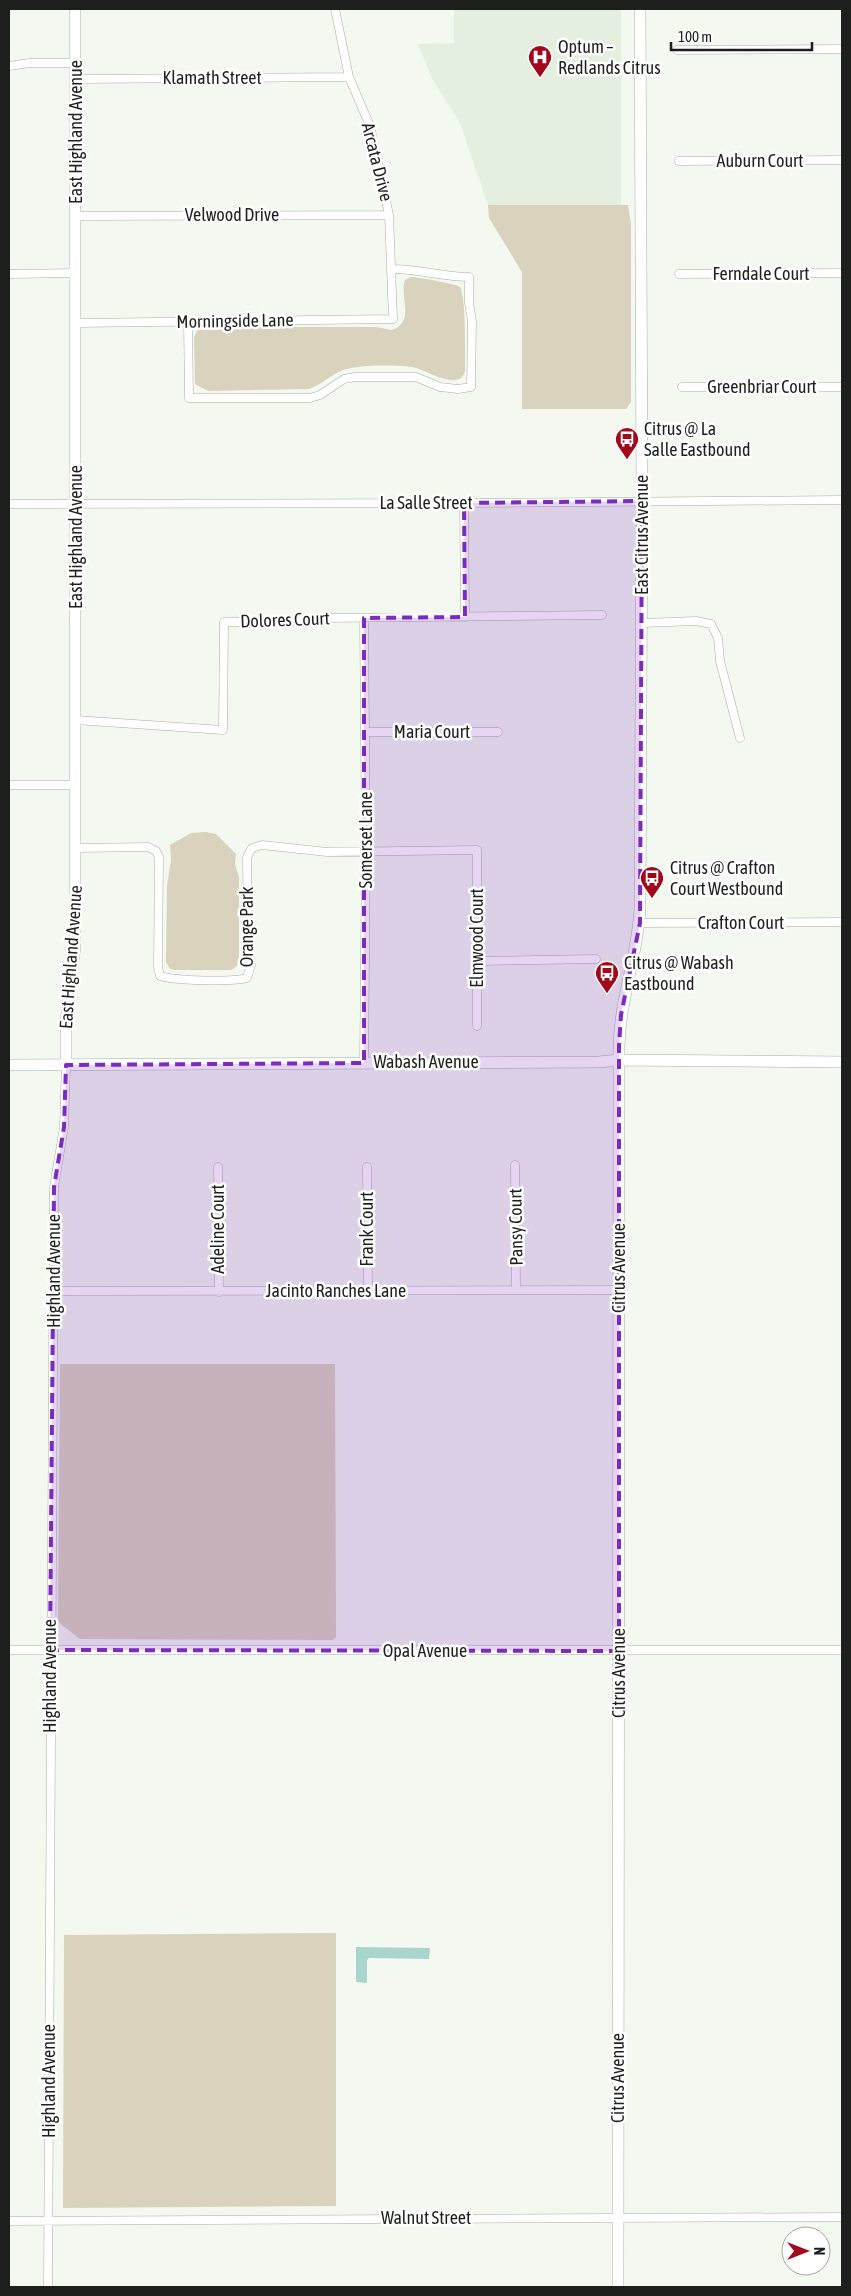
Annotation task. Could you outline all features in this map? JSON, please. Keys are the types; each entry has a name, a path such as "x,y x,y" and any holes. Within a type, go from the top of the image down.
{"street":[{"name":"East Highland Avenue","path":"66,1065 66,1022 75,946 76,848 75,9"},
{"name":"Arcata Drive","path":"335,9 350,77 370,126 389,214 393,319"},
{"name":"East Citrus Avenue","path":"619,1060 620,1015 634,962 640,923 642,501 640,9"},
{"path":"677,50 842,49"},
{"path":"9,66 29,63 75,63"},
{"name":"Klamath Street","path":"76,79 350,77"},
{"name":"Auburn Court","path":"678,161 842,160"},
{"name":"Velwood Drive","path":"76,216 389,214"},
{"path":"188,321 188,398 310,398 320,395 344,379 355,377 416,377 440,387 458,389 471,387 472,322 469,303 469,277 445,276 412,269 392,269"},
{"path":"9,274 76,273"},
{"name":"Ferndale Court","path":"679,274 842,273"},
{"name":"Morningside Lane","path":"76,323 393,319"},
{"name":"Greenbriar Court","path":"682,387 842,387"},
{"name":"La Salle Street","path":"9,504 842,500"},
{"path":"464,503 465,617"},
{"name":"Dolores Court","path":"75,720 223,730 224,622 602,615"},
{"name":"Somerset Lane","path":"364,618 366,852 364,1062"},
{"path":"642,623 696,621 711,624 718,638 720,661 740,738"},
{"name":"Maria Court","path":"365,732 498,732"},
{"path":"9,785 75,785"},
{"name":"Orange Park","path":"76,848 148,847 156,851 159,857 158,966 160,976 171,980 236,981 247,978 251,965 248,939 247,857 252,848 262,845 327,852 366,852"},
{"name":"Elmwood Court","path":"366,852 477,850 478,1026"},
{"name":"Crafton Court","path":"640,923 842,922"},
{"path":"477,960 596,959"},
{"name":"Wabash Avenue","path":"9,1065 599,1062 619,1060 842,1062"},
{"name":"Citrus Avenue","path":"618,2287 619,1060"},
{"name":"Highland Avenue","path":"48,2287 54,1187 64,1127 66,1065"},
{"name":"Pansy Court","path":"515,1165 516,1290"},
{"name":"Adeline Court","path":"218,1166 219,1292"},
{"name":"Frank Court","path":"367,1166 368,1291"},
{"name":"Jacinto Ranches Lane","path":"54,1291 619,1290"},
{"name":"Opal Avenue","path":"9,1650 842,1650"},
{"name":"Walnut Street","path":"9,2221 618,2217 628,2220 842,2217"}],"highlighted area":[{"path":"642,501 640,923 621,1015 619,1046 619,1651 50,1650 54,1187 64,1127 66,1065 364,1063 364,618 465,617 464,503"}],"shaded area":[{"path":"454,9 621,9 621,205 488,205 460,123 432,79 418,44 454,43"},
{"path":"488,205 628,205 631,224 631,402 626,409 522,409 522,272 489,218"},
{"path":"411,277 460,287 464,313 465,371 462,377 456,380 442,378 412,367 375,366 346,369 309,389 208,391 195,384 194,337 198,329 203,327 376,327 392,330 403,321 405,315 405,280"},
{"path":"206,832 216,834 236,854 235,864 239,877 239,961 236,967 231,970 170,969 166,962 167,886 171,860 170,845 191,833"},
{"path":"60,1364 335,1364 336,1637 333,1640 80,1639 58,1622"},
{"path":"336,1933 336,2206 63,2208 64,1935"}],"water":[{"path":"356,1947 430,1948 429,1959 369,1958 367,1960 367,1983 356,1982"}],"place":[{"name":"Optum – Redlands Citrus","path":"540,78"},
{"name":"Citrus @ La Salle Eastbound","path":"627,460"},
{"name":"Citrus @ Crafton Court Westbound","path":"652,899"},
{"name":"Citrus @ Wabash Eastbound","path":"607,994"}]}
